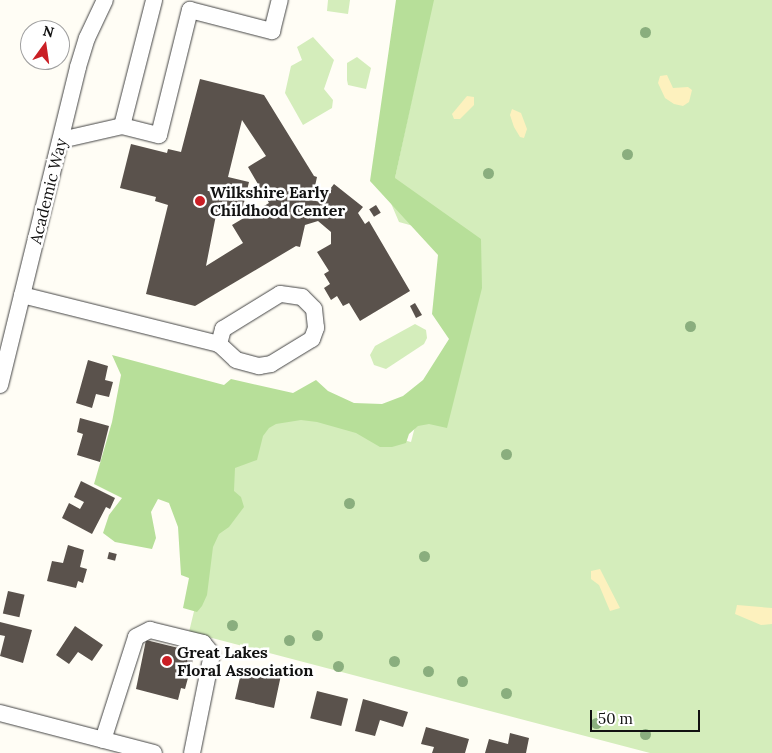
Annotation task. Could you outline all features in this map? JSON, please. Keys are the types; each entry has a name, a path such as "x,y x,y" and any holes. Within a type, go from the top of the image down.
{"street":[{"name":"Academic Way","path":"0,385 87,38 105,0"},
{"path":"122,126 154,0"},
{"path":"61,140 122,126 159,135 192,5 272,31 280,0"},
{"path":"22,296 219,344 231,357 244,363 271,364 312,339 316,328 315,312 302,297 280,294 223,329 219,344"},
{"path":"103,740 136,637 150,630 203,643 212,654 192,753"},
{"path":"0,713 154,753"}],"green space":[{"path":"328,0 350,0 348,14 327,11"},
{"path":"396,0 434,0 395,178 481,239 482,288 447,428 429,424 418,426 409,434 406,443 392,447 380,447 356,433 317,422 301,420 276,424 269,428 263,436 257,460 235,468 234,491 241,497 244,507 229,527 219,534 213,547 207,595 202,606 197,612 183,608 189,578 181,575 178,527 169,503 158,499 151,512 156,538 152,549 115,542 103,533 109,515 122,498 94,484 112,422 121,375 112,355 224,385 231,379 293,393 316,380 328,391 354,403 382,404 403,396 423,380 449,339 432,314 438,255 370,181"},
{"path":"433,0 772,0 772,753 650,753 189,632 245,400 411,442 419,411 442,417 481,245 399,222 390,201"},
{"path":"313,37 334,60 324,89 333,100 332,108 303,125 285,93 291,66 302,60 297,47"},
{"path":"357,57 371,68 366,89 348,85 347,63"},
{"path":"415,324 426,330 427,338 424,344 386,369 374,365 370,355 375,346"}],"sand":[{"path":"667,75 673,88 688,87 692,90 689,102 683,106 674,104 665,98 658,83 660,76"},
{"path":"467,96 474,97 474,105 460,119 454,119 452,114"},
{"path":"512,109 521,113 527,129 524,138 520,137 514,127 510,115"},
{"path":"600,569 620,608 610,611 599,585 591,579 591,571"},
{"path":"737,605 772,608 772,624 761,625 735,614"}],"building":[{"name":"Wilkshire Early Childhood Center","path":"200,79 264,95 314,176 317,177 312,200 320,202 334,184 363,207 358,213 365,224 369,221 410,291 360,321 349,303 343,306 337,296 331,300 324,288 330,284 324,274 329,271 317,252 331,244 331,232 318,221 305,225 300,247 296,246 195,306 146,294 168,205 155,201 156,197 120,188 131,144 167,153 168,149 181,152","holes":["242,120 266,156 248,167 269,203 232,225 243,243 206,266 216,215 227,218 230,208 242,211 249,182 228,177"]},
{"path":"376,205 381,213 374,217 369,209"},
{"path":"415,303 422,315 416,318 410,306"},
{"path":"88,360 108,366 105,380 113,382 109,397 96,394 92,408 76,403"},
{"path":"80,418 109,426 100,462 77,455 83,434 77,432"},
{"path":"81,481 115,498 110,509 106,507 92,534 62,518 69,503 80,509 84,502 74,497"},
{"path":"68,545 84,550 80,567 87,569 83,583 78,581 76,588 47,581 52,561 63,563"},
{"path":"109,552 117,554 115,561 107,559"},
{"path":"8,591 25,595 19,617 3,613"},
{"path":"0,622 32,630 23,663 0,656 5,636 0,635"},
{"path":"75,626 103,645 92,661 78,652 69,664 56,655"},
{"name":"Great Lakes Floral Association","path":"146,640 195,652 185,689 181,688 178,700 136,689"},
{"path":"266,671 281,675 274,708 235,699 241,673 264,678"},
{"path":"317,691 348,699 341,726 310,718"},
{"path":"363,699 408,712 403,727 380,720 375,736 355,731"},
{"path":"426,727 469,739 465,753 432,753 434,747 421,744"},
{"path":"510,733 529,738 526,753 485,753 489,739 508,744"}],"place":[{"name":"Wilkshire Early Childhood Center","path":"200,201"},
{"name":"Great Lakes Floral Association","path":"167,661"}]}
